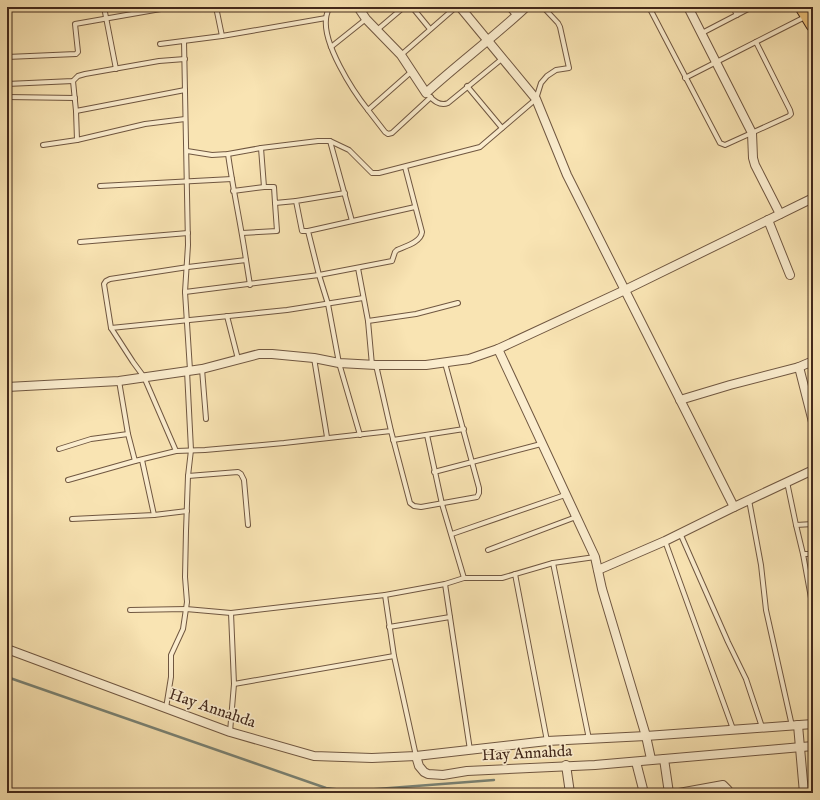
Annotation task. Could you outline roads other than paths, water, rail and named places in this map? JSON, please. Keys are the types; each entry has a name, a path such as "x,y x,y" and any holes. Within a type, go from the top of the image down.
{"street":[{"path":"358,7 366,19 401,55 411,72 428,95 459,63 488,41 526,7"},
{"path":"460,7 536,99 567,175 734,507"},
{"path":"688,7 752,133 753,158 755,166 780,214"},
{"path":"7,388 119,381 202,368 259,354 314,358 374,365 426,365 469,359 498,349 625,290 813,198"},
{"path":"768,220 790,275"},
{"path":"498,349 595,558 602,588 646,736 651,759"},
{"path":"680,400 799,367 813,361"},
{"path":"799,367 813,422"},
{"path":"598,570 665,541 749,499 813,470"},
{"name":"Hay Annahda","path":"7,649 230,732 314,756 372,758 416,756 547,741 589,740 813,724"},
{"path":"795,725 804,793"},
{"name":"Hay Annahda","path":"416,756 420,769 428,774 443,775 467,771 636,762 651,759 813,746"},
{"path":"664,759 669,793"},
{"path":"636,762 644,793"},
{"path":"566,765 570,793"},
{"path":"679,793 723,785 729,793"}],"lane":[{"path":"104,7 116,69"},
{"path":"7,57 76,54 78,52 75,24 144,9 172,7"},
{"path":"216,7 222,36"},
{"path":"329,7 326,18 326,26 331,47 347,80 368,110 388,134 392,133 428,95 440,104 444,105 503,58"},
{"path":"377,30 404,7"},
{"path":"412,7 430,29"},
{"path":"401,55 456,7"},
{"path":"508,7 516,16"},
{"path":"187,151 212,155 228,154 261,148 318,141 330,141 349,150 372,173 378,173 480,147 536,99 541,83 547,76 556,70 569,68 560,27 543,7"},
{"path":"650,7 685,78 720,142 725,145 789,116 791,112 756,42"},
{"path":"733,7 737,15"},
{"path":"701,33 752,7"},
{"path":"685,78 808,16"},
{"path":"160,44 222,36 326,18"},
{"path":"331,47 366,19"},
{"path":"166,708 171,677 172,655 183,629 187,602 185,577 188,476 191,450 185,292 188,267 188,182 185,119 184,41"},
{"path":"77,140 73,82 78,76 159,61 185,59"},
{"path":"368,110 411,72"},
{"path":"7,84 73,82"},
{"path":"468,86 502,128"},
{"path":"76,111 185,90"},
{"path":"7,97 75,98"},
{"path":"43,145 77,140 145,124 185,119"},
{"path":"330,141 352,220"},
{"path":"261,148 264,187"},
{"path":"228,154 250,285"},
{"path":"185,292 250,285 319,275 392,261 397,250 419,240 422,236 404,167"},
{"path":"100,186 232,179"},
{"path":"233,191 274,187 277,231 242,233"},
{"path":"275,203 345,193"},
{"path":"296,200 302,231 415,207"},
{"path":"308,230 328,304 339,362 360,435"},
{"path":"80,242 188,233"},
{"path":"176,451 144,377 132,362 111,328 104,284 110,279 246,260"},
{"path":"358,268 368,321 374,365 410,503 414,506 421,507 442,504 477,497 479,493 479,488 446,363"},
{"path":"111,328 328,304 363,298"},
{"path":"368,321 416,314 458,303"},
{"path":"226,316 238,359"},
{"path":"314,358 327,437"},
{"path":"202,368 206,419"},
{"path":"119,381 128,434 135,461"},
{"path":"393,440 464,429"},
{"path":"68,480 176,451 284,443 391,431"},
{"path":"59,449 91,439 128,434"},
{"path":"427,435 442,504 464,578"},
{"path":"434,472 541,444"},
{"path":"142,460 154,515"},
{"path":"188,476 238,472 241,474 244,480 248,525"},
{"path":"787,482 804,554 813,609"},
{"path":"452,534 565,495"},
{"path":"749,499 761,565 766,610 795,725"},
{"path":"72,519 154,515 188,511"},
{"path":"488,550 576,517"},
{"path":"796,525 813,524"},
{"path":"680,533 746,679 762,727"},
{"path":"665,541 733,729"},
{"path":"804,554 813,554"},
{"path":"130,610 186,609 231,613 385,595 445,584 464,578 502,578 553,563 595,558"},
{"path":"553,563 589,740"},
{"path":"515,574 547,741"},
{"path":"445,584 470,750"},
{"path":"385,595 394,656 416,756"},
{"path":"230,732 234,684 231,613"},
{"path":"390,627 450,617"},
{"path":"234,684 394,656"}],"waterway":[{"path":"7,677 326,788 351,791 494,780"}]}
